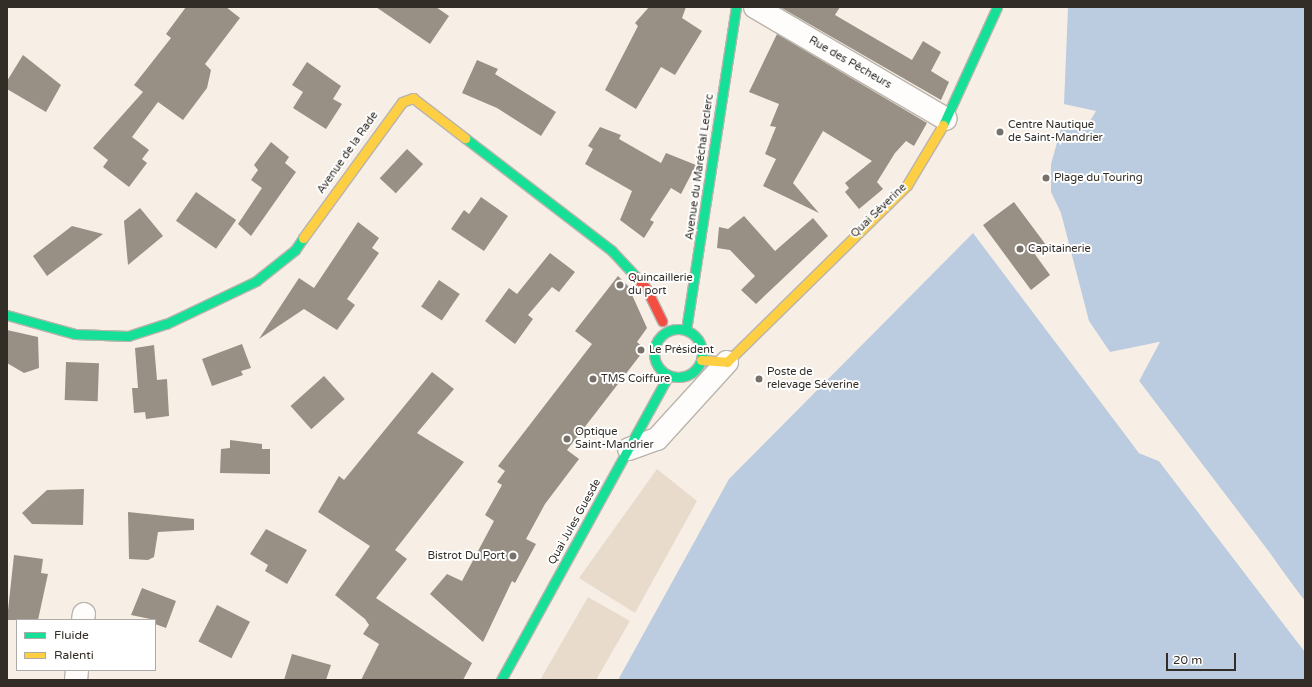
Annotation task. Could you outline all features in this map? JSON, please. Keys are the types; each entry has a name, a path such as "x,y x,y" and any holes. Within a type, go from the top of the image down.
{"street":[{"name":"Avenue du Maréchal Leclerc","path":"686,330 736,7"},
{"name":"Rue des Pêcheurs","path":"755,7 946,118"},
{"name":"Quai Séverine","path":"629,449 657,439 728,362 907,185 946,118 997,7"},
{"name":"Avenue de la Rade","path":"7,315 75,334 128,336 166,324 256,281 295,250 388,118 402,102 413,98 612,251 646,288 662,321"},
{"path":"701,360 698,339 686,330 666,332 656,343 658,365 669,375 685,376 701,360 728,362"},
{"name":"Quai Jules Guesde","path":"501,680 669,375"}],"shaded area":[{"path":"657,469 697,501 635,613 579,578"},
{"path":"588,597 630,621 596,680 540,680"}],"water":[{"path":"1068,7 1305,7 1305,601 1139,381 1159,342 1110,352 1089,321 1061,213 1051,192 1051,164 1061,128 1087,126 1096,111 1064,104"},
{"path":"973,233 1139,453 1159,461 1305,652 1305,680 618,680 729,479"}],"pier":[{"path":"1160,342 1139,381 1270,553 1305,603 1138,382 1156,345 1108,354"},
{"path":"1082,374 1141,452 1161,460 1305,652 1159,461 1139,453"}],"building":[{"path":"186,7 226,7 240,18 205,64 211,70 207,88 183,120 158,102 132,137 149,150 142,159 147,163 129,187 103,167 108,160 93,148 143,92 134,85 171,38 166,34"},
{"path":"376,7 436,7 449,16 430,44"},
{"path":"649,7 686,7 682,18 702,31 675,75 661,67 636,109 605,90 638,26 635,23"},
{"path":"780,7 840,7 835,15 912,60 923,41 941,52 931,71 949,82 941,100"},
{"path":"777,34 927,123 914,146 906,141 895,153 877,182 883,189 859,209 845,192 849,188 845,183 872,161 823,131 793,183 819,213 763,186 776,159 765,154 776,127 770,126 779,104 749,92"},
{"path":"23,55 61,85 46,112 7,89 7,81"},
{"path":"477,60 498,69 495,74 556,112 541,136 497,108 462,93"},
{"path":"307,62 341,86 333,99 342,104 326,129 293,108 303,92 292,85"},
{"path":"600,127 621,135 619,139 661,163 666,153 696,165 681,194 671,188 650,220 654,222 644,238 620,220 632,191 585,164 593,149 588,146"},
{"path":"271,142 289,157 285,163 296,172 251,236 238,224 262,188 251,180 258,170 254,165"},
{"path":"407,149 423,164 396,193 380,178"},
{"path":"196,192 236,220 216,249 176,221"},
{"path":"481,197 508,216 484,251 451,229 464,210 469,214"},
{"name":"Capitainerie","path":"1014,202 1046,245 1034,253 1050,275 1031,290 983,225"},
{"path":"140,208 163,236 128,265 124,221"},
{"path":"744,216 775,251 813,218 828,236 756,304 741,290 755,276 730,250 717,248 719,227 728,229"},
{"path":"358,222 379,238 372,248 379,253 347,299 355,305 337,330 304,309 259,339 299,278 314,288"},
{"path":"72,226 103,234 47,276 33,256"},
{"path":"550,253 575,272 559,292 552,287 528,315 533,319 515,344 485,321 509,288 517,294"},
{"path":"618,276 628,286 647,328 637,342 645,349 567,450 579,459 545,504 526,539 536,544 515,583 512,581 483,642 430,594 447,574 462,581 494,521 485,515 502,485 497,482 505,471 498,466 592,344 575,331"},
{"path":"439,280 460,294 442,321 421,307"},
{"path":"7,330 38,337 39,368 24,373 7,363"},
{"path":"242,344 251,368 241,371 243,375 212,386 202,359"},
{"path":"154,345 157,380 167,379 169,416 146,419 145,412 134,413 132,388 138,388 135,348"},
{"path":"66,362 99,363 98,401 65,400"},
{"path":"432,372 454,389 417,433 464,462 395,550 407,559 376,598 472,663 463,680 361,680 379,644 363,634 369,625 365,619 335,595 370,546 318,512 339,476 344,480"},
{"path":"324,376 345,399 311,429 291,406"},
{"path":"230,440 262,444 262,449 270,449 270,474 220,473 221,449 230,448"},
{"path":"84,489 83,525 32,524 22,513 47,490"},
{"path":"128,512 194,519 194,530 158,532 154,557 148,560 129,559"},
{"path":"266,529 307,550 287,584 265,571 268,565 250,554"},
{"path":"14,555 43,559 41,573 48,574 38,619 7,620"},
{"path":"142,588 176,601 166,628 156,624 156,619 131,615"},
{"path":"217,605 250,622 231,658 198,642"},
{"path":"292,654 331,665 326,680 284,680"}],"traffic: fast":[{"path":"686,330 736,7"},
{"path":"943,125 997,7"},
{"path":"465,138 612,251 635,276"},
{"path":"7,315 75,334 128,336 166,324 256,281 295,250 303,238"},
{"path":"678,329 687,331 695,336 700,344 702,353 700,362 695,370 687,375 678,377 669,375 661,370 656,362 654,353 656,344 661,336 669,331 678,329"},
{"path":"501,680 669,375"}],"traffic: slow":[{"path":"303,238 402,102 413,98 465,138"},
{"path":"701,360 727,362 907,185 943,125"}],"traffic: jam":[{"path":"635,276 646,288 662,321"}],"place":[{"name":"Centre Nautique de Saint-Mandrier","path":"1000,132"},
{"name":"Plage du Touring","path":"1046,178"},
{"name":"Capitainerie","path":"1020,249"},
{"name":"Quincaillerie du port","path":"620,285"},
{"name":"Le Président","path":"641,350"},
{"name":"TMS Coiffure","path":"593,379"},
{"name":"Poste de relevage Séverine","path":"759,379"},
{"name":"Optique Saint-Mandrier","path":"567,439"},
{"name":"Bistrot Du Port","path":"513,556"}]}
